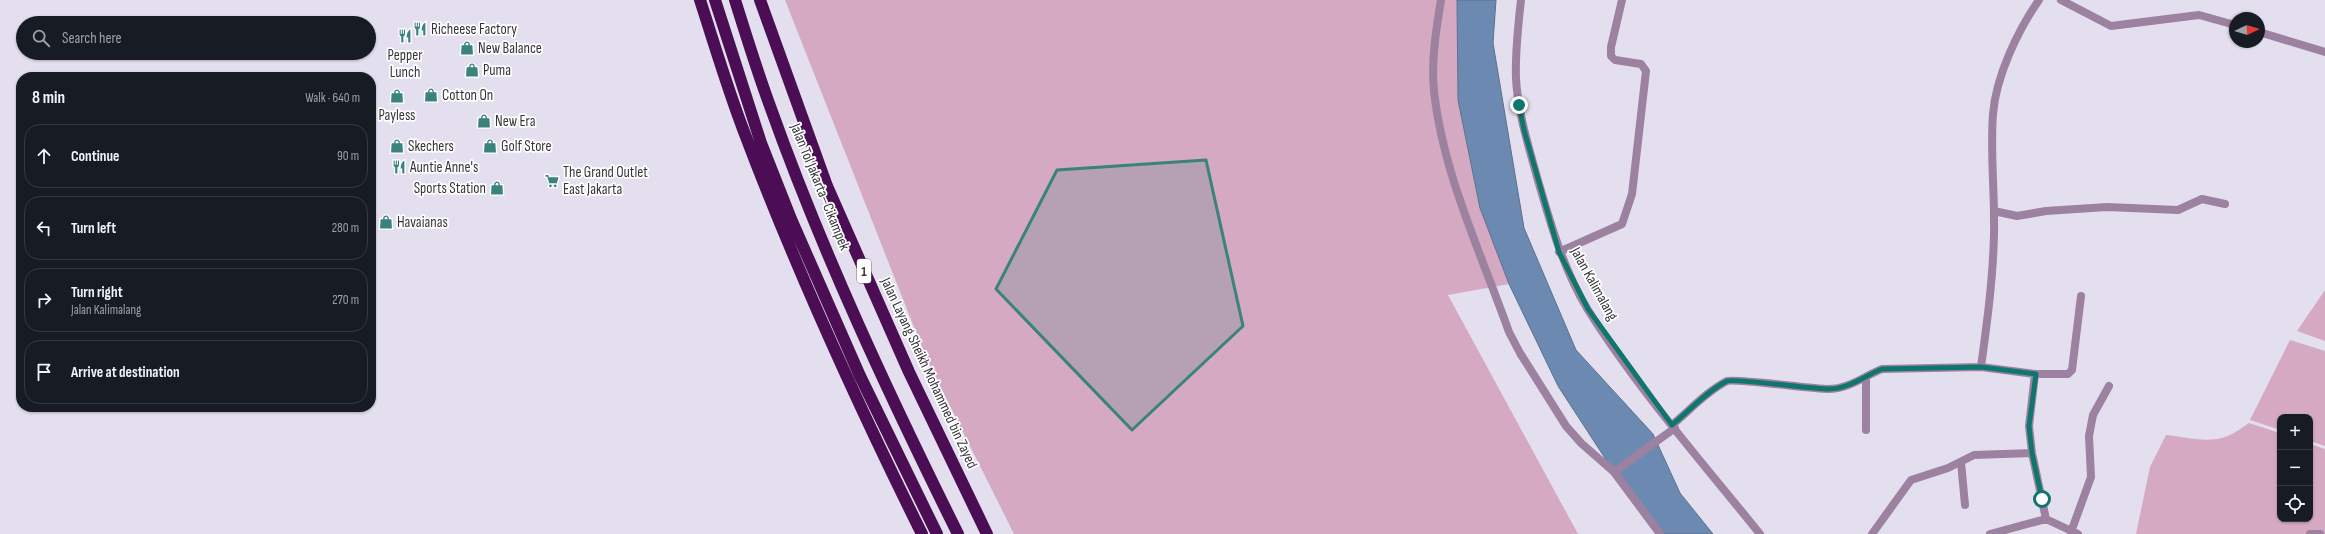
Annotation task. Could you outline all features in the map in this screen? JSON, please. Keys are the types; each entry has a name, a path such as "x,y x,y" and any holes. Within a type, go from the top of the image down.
{"highway":[{"path":"700,0 742,127 802,278 869,427 922,534"},
{"path":"715,0 761,143 791,219 860,376 937,534"},
{"name":"Jalan Tol Jakarta–Cikampek","path":"735,0 770,106 809,208 886,383 958,534"},
{"name":"Jalan Layang Sheikh Mohammed bin Zayed","path":"760,0 827,186 909,372 988,534"}],"street":[{"path":"1441,0 1436,34 1434,82 1440,124 1456,187 1504,317 1520,353 1566,426 1581,443 1618,470 1660,534"},
{"name":"Jalan Kalimalang","path":"1521,0 1517,34 1516,78 1519,105 1524,130 1559,252 1588,309 1673,427 1760,534"},
{"path":"1559,252 1622,224 1632,194 1646,71 1641,64 1615,60 1611,56 1610,47 1622,0"},
{"path":"1981,367 1993,269 1993,112 2001,77 2014,44 2026,19 2040,0"},
{"path":"2061,0 2111,26 2199,15 2229,23"},
{"path":"2265,34 2325,52"},
{"path":"1994,210 2017,216 2034,215 2046,211 2107,206 2178,210 2202,199 2225,204"},
{"path":"1618,470 1667,434 1673,427 1728,381 1739,380 1784,386 1829,389 1866,378 1871,373 1882,369 1981,367 2036,374 2068,374 2072,370 2081,296"},
{"path":"2036,374 2029,426 2032,453 2046,519"},
{"path":"1866,378 1866,430"},
{"path":"1990,534 2046,519 2074,533 2091,477 2088,436 2093,415 2109,386"},
{"path":"1872,534 1909,482 1961,462 1974,455 2032,453"},
{"path":"1961,462 1965,505"},
{"path":"2310,534 2320,534"}],"highlighted area":[{"path":"1206,160 1243,326 1132,430 996,289 1057,170"}],"shaded area":[{"path":"785,0 1457,0 1458,100 1480,208 1509,284 1448,295 1578,534 1014,534 927,360"},
{"path":"2325,290 2325,341 2297,331"},
{"path":"2290,340 2325,351 2325,446 2313,442 2313,414 2277,414 2277,429 2250,420"},
{"path":"2249,423 2277,432 2277,522 2313,522 2313,445 2325,449 2325,534 2136,534 2150,467 2166,435 2213,440 2236,432"}],"water":[{"path":"1457,0 1496,0 1493,43 1524,228 1576,350 1653,434 1680,493 1713,534 1660,534 1614,472 1558,386 1509,284 1480,208 1458,100"}],"place":[{"name":"Richeese Factory","path":"420,29"},
{"name":"Pepper Lunch","path":"405,36"},
{"name":"New Balance","path":"467,48"},
{"name":"Puma","path":"472,70"},
{"name":"Cotton On","path":"431,95"},
{"name":"Payless","path":"397,96"},
{"name":"New Era","path":"484,121"},
{"name":"Skechers","path":"397,146"},
{"name":"Golf Store","path":"490,146"},
{"name":"Auntie Anne's","path":"399,167"},
{"name":"The Grand Outlet East Jakarta","path":"552,181"},
{"name":"Sports Station","path":"497,188"},
{"name":"Havaianas","path":"386,222"}],"route":[{"path":"1519,105 1524,130 1559,252 1588,309 1672,425 1710,394 1728,381 1732,380 1829,389 1844,386 1866,378 1871,373 1882,369 1912,367 1981,367 2036,374 2030,407 2029,426 2032,453 2042,499"}]}
